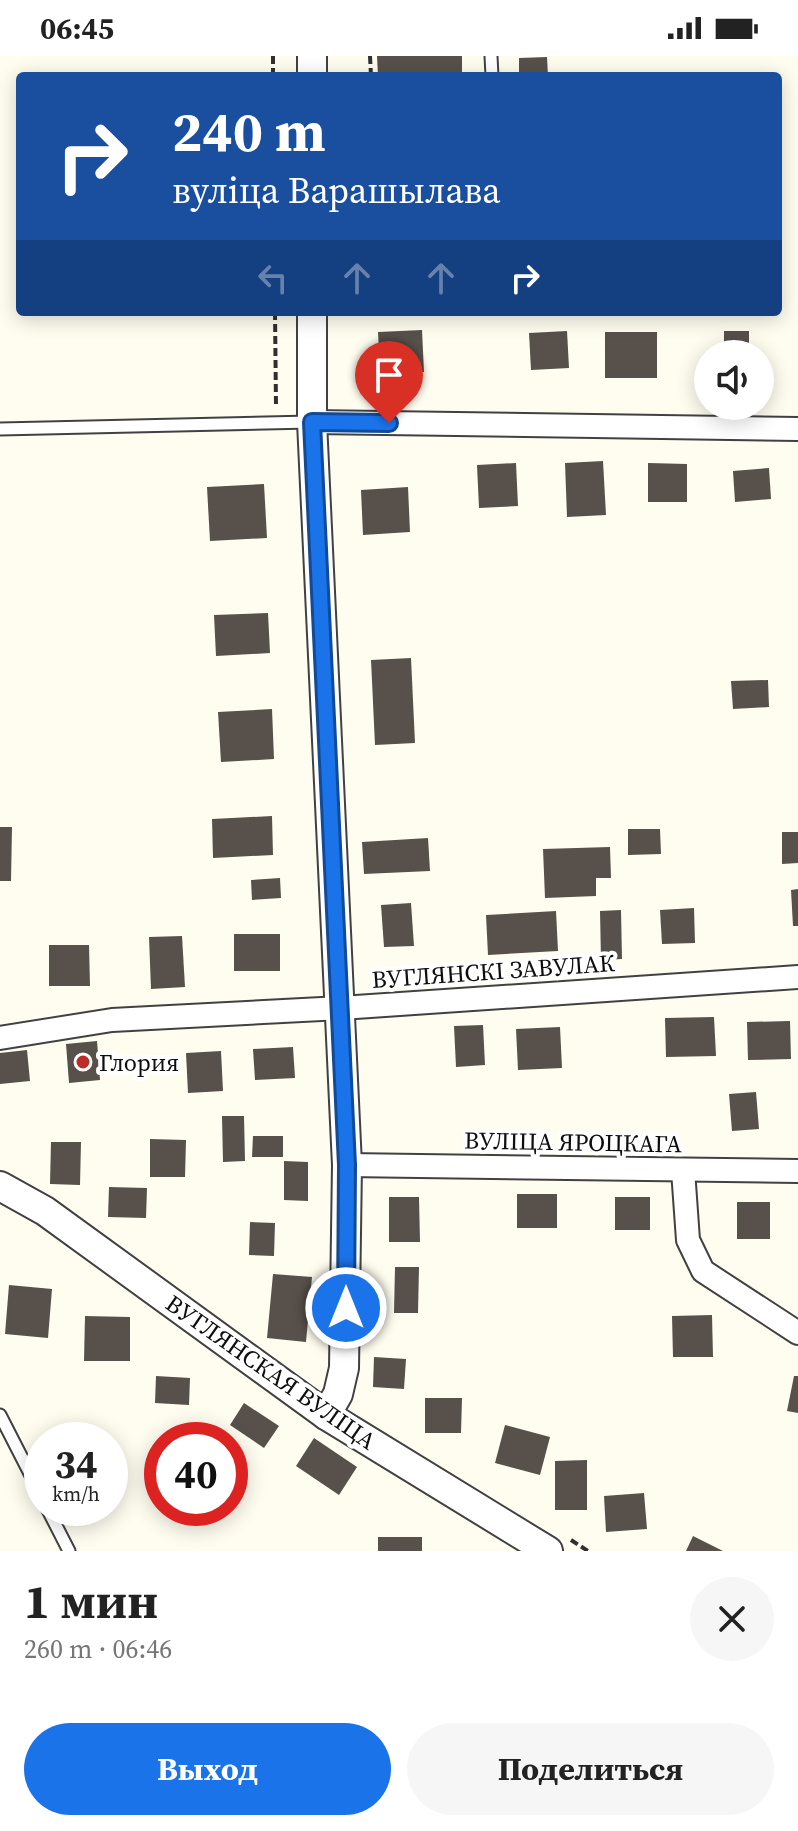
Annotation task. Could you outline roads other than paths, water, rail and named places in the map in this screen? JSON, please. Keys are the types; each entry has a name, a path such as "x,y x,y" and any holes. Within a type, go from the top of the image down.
{"street":[{"path":"312,316 312,422 347,1165 344,1368 338,1394 326,1415"},
{"path":"312,422 798,429"},
{"name":"ВУГЛЯНСКІ ЗАВУЛАК","path":"0,1038 112,1020 798,977"},
{"name":"ВУЛІЦА ЯРОЦКАГА","path":"347,1165 798,1171"},
{"path":"683,1170 688,1240 703,1271 798,1333"},
{"name":"ВУГЛЯНСКАЯ ВУЛІЦА","path":"0,1186 45,1211 326,1415 548,1551"}],"lane":[{"path":"0,429 312,422"},
{"path":"0,1415 24,1462"},
{"path":"56,1526 69,1551"}],"place":[{"name":"Глория","path":"83,1062"}]}
